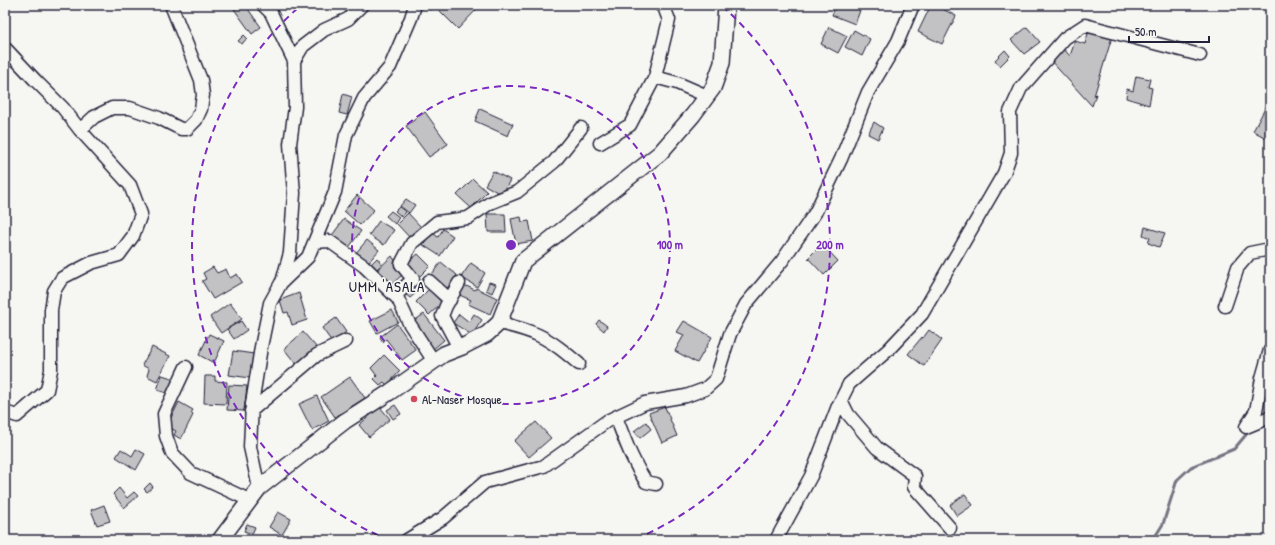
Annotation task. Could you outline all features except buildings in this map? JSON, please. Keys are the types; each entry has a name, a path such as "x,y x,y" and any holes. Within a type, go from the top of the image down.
{"street":[{"path":"80,130 94,117 112,108 130,108 159,118 181,129 188,129 196,120 201,109 203,95 200,80 171,5"},
{"path":"263,5 271,13 294,61 295,107 290,144 294,193 290,253 282,283"},
{"path":"294,61 302,46 324,30 348,19 362,5"},
{"path":"259,488 250,447 252,411 261,347 270,303 282,283 308,257 335,192 346,135 364,98 390,67 415,5"},
{"path":"600,143 630,124 655,77 669,20 664,7 660,5"},
{"path":"220,540 259,488 345,421 390,392 433,360 487,334 499,323 523,261 660,153 693,115 713,88 722,63 726,5"},
{"path":"407,540 443,518 485,482 544,466 607,421 645,403 686,396 705,389 716,379 730,334 746,304 782,261 815,214 868,92 898,41 914,5"},
{"path":"776,540 811,476 841,400 849,384 888,350 922,314 1004,173 1011,153 1010,112 1021,88 1065,38 1085,25 1200,55"},
{"path":"5,48 63,108 80,130 130,184 141,214 133,236 119,255 91,263 62,278 54,291 51,310 51,370 46,390 17,416 5,412"},
{"path":"655,77 676,83 707,96"},
{"path":"395,296 413,279 401,264 412,243 438,222 468,218 490,203 517,192 554,162 582,128"},
{"path":"315,242 329,241 364,266 395,296 398,299 409,323 433,360"},
{"path":"1225,306 1238,267 1250,253 1270,249"},
{"path":"429,282 450,300"},
{"path":"459,283 442,316 459,348"},
{"path":"499,323 521,328 538,335 560,349 579,364"},
{"path":"252,411 317,355 346,341"},
{"path":"1270,350 1262,378 1256,411 1246,427 1270,417"},
{"path":"186,367 164,414 166,436 172,454 192,473 249,500"},
{"path":"841,400 848,414 877,448 915,476 914,487 950,528"},
{"path":"616,417 632,458 640,473 646,482 656,484"}],"waterway":[{"path":"1153,540 1163,524 1177,480 1191,467 1234,449 1250,430"}],"place":[{"name":"Al-Naser Mosque","path":"414,399"}],"district":[{"name":"UMM 'ASALA","path":"387,286"}]}
